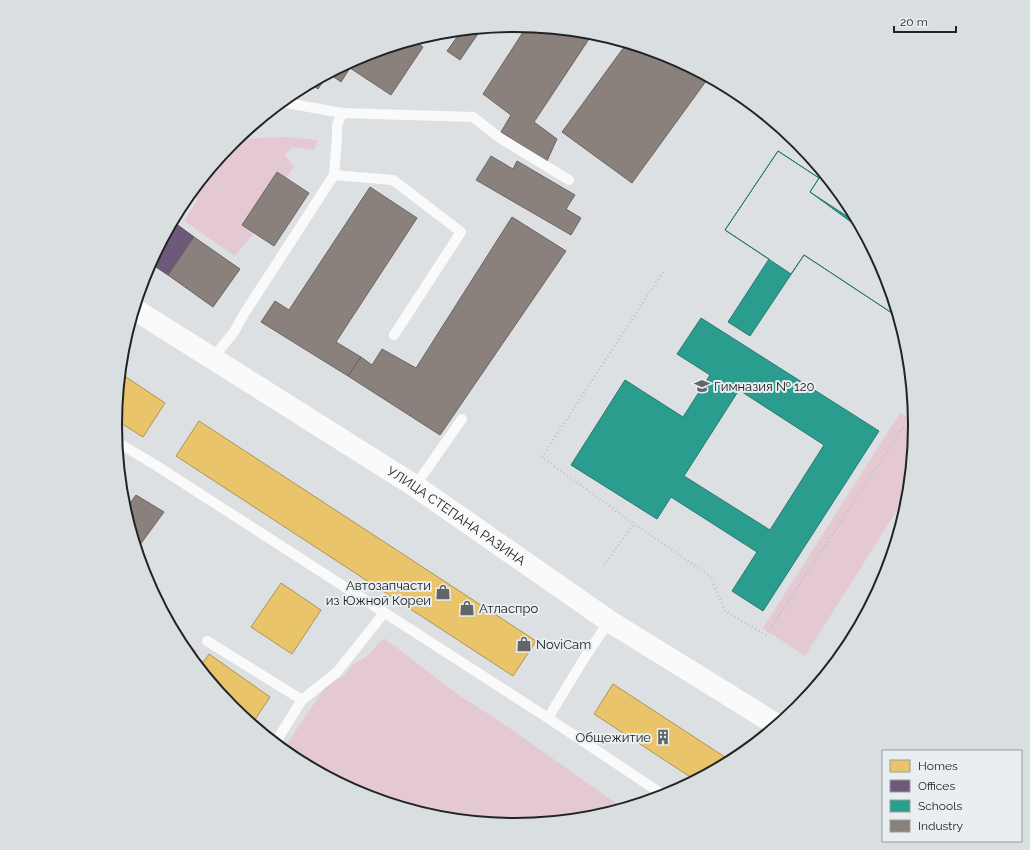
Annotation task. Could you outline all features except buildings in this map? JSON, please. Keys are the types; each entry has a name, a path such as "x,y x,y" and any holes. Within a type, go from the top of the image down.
{"street":[{"name":"УЛИЦА СТЕПАНА РАЗИНА","path":"139,312 415,486 609,621 772,722"}],"lane":[{"path":"289,103 342,113 473,117 500,138 569,180"},
{"path":"212,359 234,332 244,314 334,175 337,125 342,113"},
{"path":"334,175 393,180 461,232 394,335"},
{"path":"415,486 462,419"},
{"path":"123,445 548,718 657,791"},
{"path":"278,738 302,700 337,672 384,613"},
{"path":"548,718 609,621"},
{"path":"207,641 302,700"}],"path":[{"path":"663,272 542,457 634,524 710,576 725,611 766,635 904,426"},
{"path":"604,565 634,524"}],"shaded area":[{"path":"286,137 318,140 314,150 292,147 285,155 294,167 286,178 277,172 243,225 254,233 235,256 184,221 198,199 195,197 203,186 237,147 246,139"},
{"path":"900,413 908,417 905,476 899,507 805,656 763,628"},
{"path":"384,638 460,696 498,720 618,805 566,815 541,817 515,818 464,815 413,805 365,788 318,765 287,745 327,684 344,676 353,664 365,658"},
{"path":"190,646 198,651 196,654"}],"place":[{"name":"Гимназия № 120","path":"702,386"},
{"name":"Автозапчасти из Южной Кореи","path":"443,592"},
{"name":"Атласпро","path":"467,608"},
{"name":"NoviСam","path":"524,644"},
{"name":"Общежитие","path":"663,737"}]}
